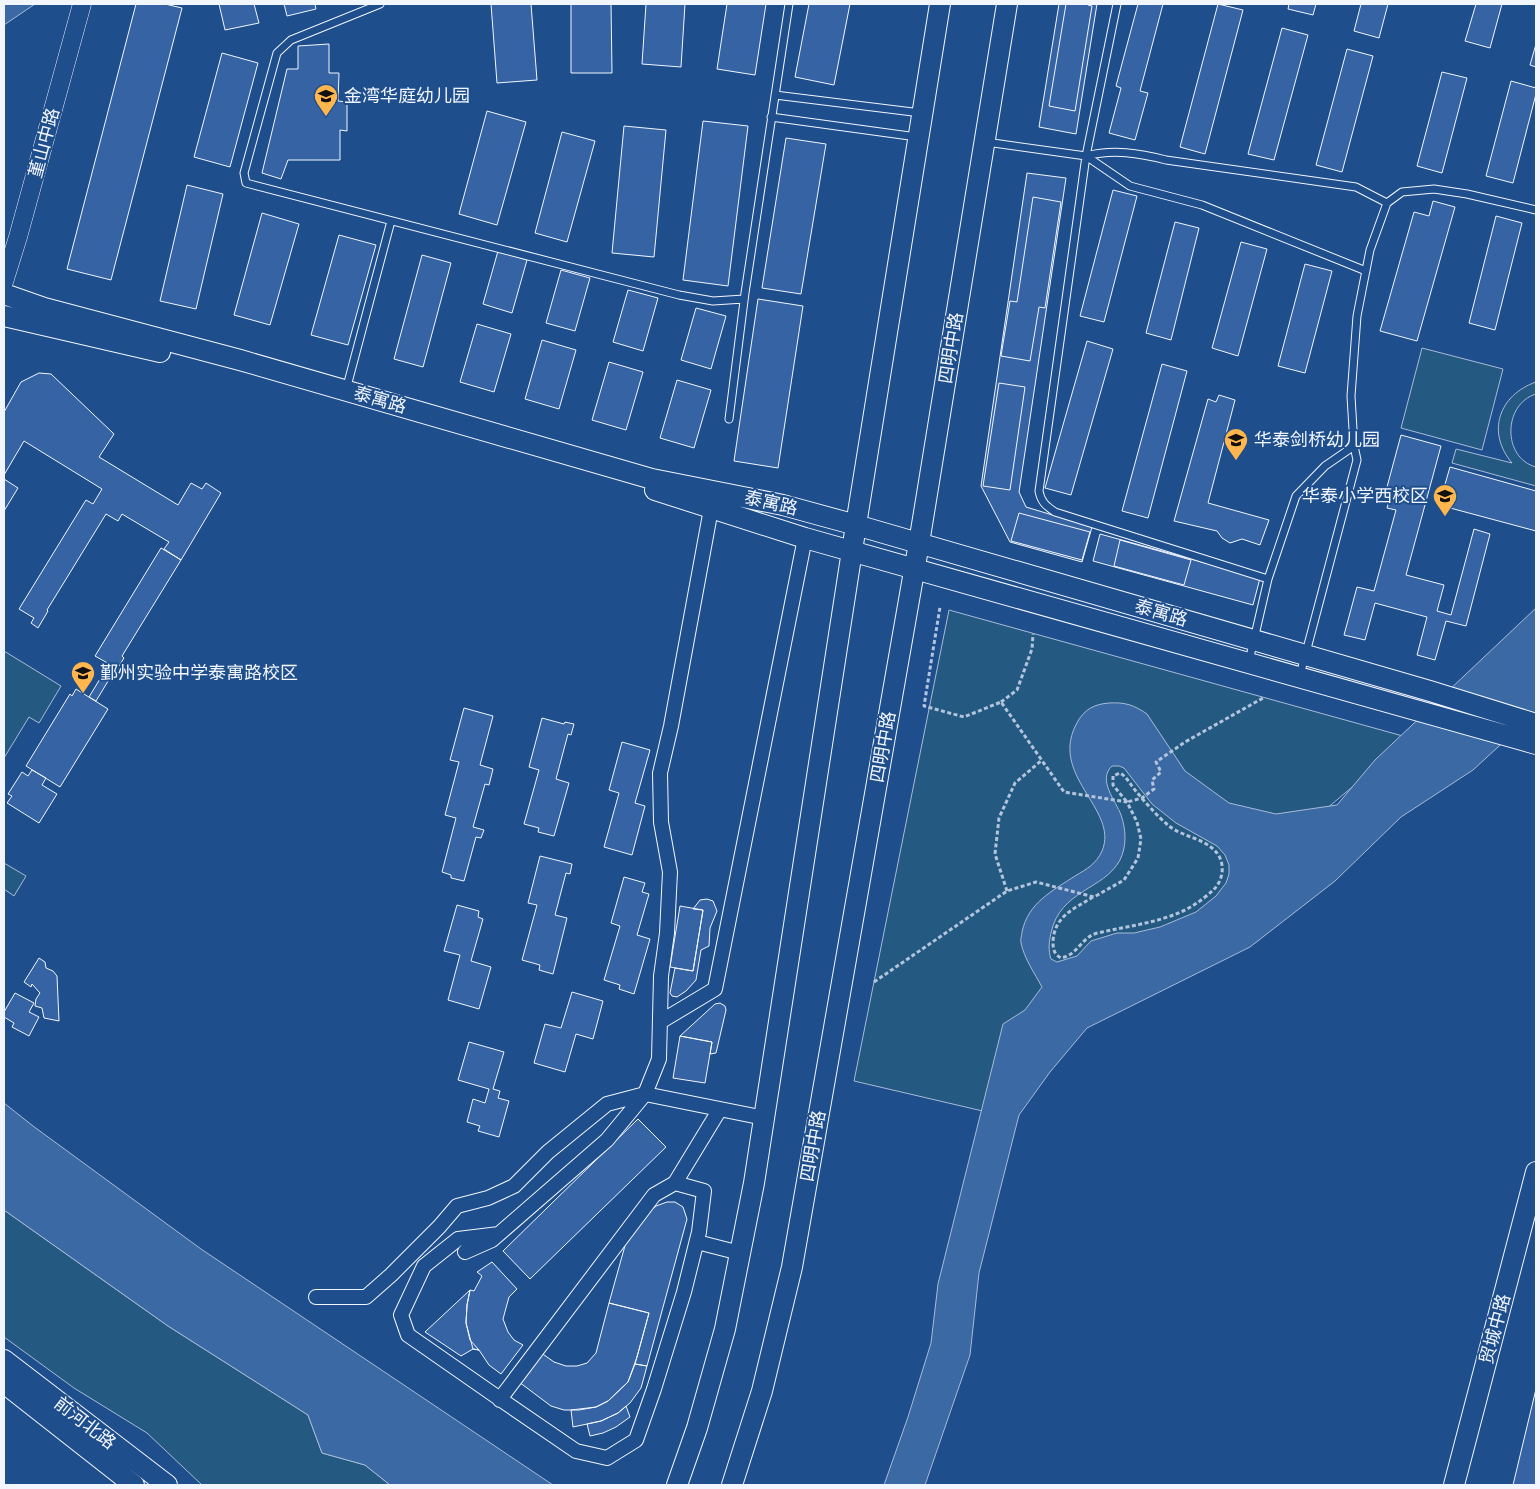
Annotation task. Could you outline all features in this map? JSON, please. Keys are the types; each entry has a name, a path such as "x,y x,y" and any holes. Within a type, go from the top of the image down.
{"main road":[{"path":"677,1485 697,1428 725,1329 754,1183 856,525 940,4"},
{"name":"四明中路","path":"732,1485 762,1391 792,1267 919,543 1007,4"},
{"name":"泰寓路","path":"4,294 44,308 240,360 652,479 783,505 856,525 1535,723"},
{"name":"泰寓路","path":"4,316 236,370 651,489 805,538 1527,742"},
{"name":"贸城中路","path":"1454,1485 1536,1172"},
{"name":"前河北路","path":"4,1360 167,1485"},
{"name":"前河北路","path":"4,1383 134,1485"}],"street":[{"name":"堇山中路","path":"4,282 82,4"},
{"path":"465,1252 492,1240 607,1140 645,1094 659,1059 661,976 667,933 670,872 661,822 660,773 671,726 711,509"},
{"path":"660,1022 715,989 805,538"},
{"path":"316,1297 366,1297 439,1227 457,1206 488,1198 514,1186 548,1152 608,1104 645,1094 764,1118"},
{"path":"500,1399 654,1195 675,1183 720,1109"},
{"path":"498,1234 458,1239 424,1266 401,1315 408,1335 576,1452 608,1458 636,1440 684,1292 696,1242 704,1191 675,1183"},
{"path":"696,1242 740,1253"}],"lane":[{"path":"380,4 291,40 277,53 244,173 246,183 679,295 713,302 744,299"},
{"path":"729,419 744,299 789,4"},
{"path":"1117,4 1086,156 1039,491 1041,500 1055,512 1268,579"},
{"path":"775,95 922,114"},
{"path":"771,117 918,138"},
{"path":"984,142 1086,156 1102,152 1137,153 1166,160 1356,187 1387,203"},
{"path":"1086,156 1130,186 1202,205 1366,271"},
{"path":"1299,679 1357,460 1354,446 1351,396 1357,316 1370,250 1387,203 1402,192 1434,189 1467,194 1536,210"},
{"path":"345,390 391,221"},
{"path":"1249,664 1268,579 1296,496 1325,466 1354,446"}],"path":[{"path":"940,607 924,706 964,717 1002,702 1017,690 1032,649 1033,634"},
{"path":"1002,702 1064,792 1127,802 1144,798 1154,789 1152,780 1161,772 1156,762 1184,742 1263,698"},
{"path":"1007,891 995,854 999,818 1014,783 1042,760"},
{"path":"1116,773 1124,775 1144,798 1169,826 1210,846 1220,857 1223,872 1217,887 1183,912 1166,918 1094,933 1084,940 1070,956 1061,958 1053,950 1058,922 1066,913 1124,880 1138,858 1141,839 1137,822 1127,802 1113,784 1113,776 1116,773"},
{"path":"874,982 1007,891 1036,882 1094,896"}],"shaded area":[{"path":"4,4 35,4 4,25"},
{"path":"1422,348 1503,369 1482,450 1401,428"},
{"path":"1536,382 1536,394 1525,400 1517,408 1511,431 1512,443 1517,453 1525,462 1536,467 1536,486 1452,463 1456,449 1512,463 1504,451 1500,439 1498,427 1500,416 1505,405 1513,396 1523,388"},
{"path":"1536,608 1536,712 1473,770 1401,817 1335,881 1250,947 1087,1028 1050,1072 1019,1115 979,1273 970,1355 925,1485 884,1485 931,1343 938,1284 1003,1024 1025,1010 1042,987 1022,949 1021,940 1025,922 1035,905 1058,887 1091,866 1102,851 1105,836 1101,821 1076,775 1071,758 1071,740 1078,721 1091,708 1104,704 1125,704 1138,708 1147,714 1185,771 1229,803 1276,814 1337,805 1375,760","holes":["1112,766 1124,768 1152,804 1176,823 1217,846 1225,855 1229,865 1229,874 1226,883 1216,896 1196,912 1160,927 1134,933 1117,933 1091,941 1077,956 1057,962 1051,959 1049,949 1051,933 1056,919 1063,908 1073,899 1113,870 1122,855 1125,843 1124,826 1106,778"]},
{"path":"949,610 1410,738 1214,904 987,1112 854,1081"},
{"path":"4,651 61,686 39,723 29,717 4,758"},
{"path":"4,863 26,876 14,896 4,889"},
{"path":"4,1103 201,1249 553,1485 390,1485 365,1465 322,1453 308,1415 168,1326 4,1210"},
{"path":"4,1210 168,1326 308,1415 322,1453 365,1465 390,1485 202,1485 147,1433 74,1388 4,1337"}],"building":[{"path":"136,4 165,4 182,8 111,280 67,269"},
{"path":"219,4 254,4 259,23 225,30"},
{"path":"284,4 315,4 316,9 287,16"},
{"path":"491,4 531,4 537,80 497,83"},
{"path":"571,4 611,4 612,73 571,73"},
{"path":"646,4 685,4 681,67 642,64"},
{"path":"727,4 766,4 755,75 717,69"},
{"path":"809,4 850,4 834,85 795,77"},
{"path":"1059,4 1097,4 1076,134 1039,127"},
{"path":"1066,4 1088,4 1092,6 1075,111 1049,106"},
{"path":"1138,4 1163,4 1140,91 1148,93 1135,140 1109,133 1121,88 1116,86"},
{"path":"1218,4 1243,10 1205,154 1180,147"},
{"path":"1289,4 1316,4 1313,15 1288,9"},
{"path":"1361,4 1388,4 1379,38 1354,31"},
{"path":"1476,4 1502,4 1490,48 1465,41"},
{"path":"1282,28 1308,35 1274,160 1248,154"},
{"path":"329,44 329,73 339,73 338,101 347,102 347,131 340,130 340,160 288,160 281,179 262,173 287,69 298,69 298,46"},
{"path":"1536,44 1536,67 1530,65"},
{"path":"1347,49 1373,56 1342,172 1316,165"},
{"path":"222,53 258,63 230,167 194,157"},
{"path":"1442,72 1467,78 1442,173 1417,166"},
{"path":"1511,81 1536,88 1513,183 1486,176"},
{"path":"487,111 526,122 497,225 459,214"},
{"path":"703,121 748,126 728,286 683,280"},
{"path":"624,126 666,130 654,257 612,253"},
{"path":"562,132 595,141 567,242 535,233"},
{"path":"786,138 826,144 801,294 762,288"},
{"path":"1027,173 1066,178 1019,492 1026,507 1092,527 1082,562 1010,542 981,486"},
{"path":"187,185 223,194 196,309 160,301"},
{"path":"1113,190 1137,196 1104,322 1080,316"},
{"path":"1033,197 1061,202 1045,308 1039,307 1030,361 1001,356 1010,301 1017,302"},
{"path":"1433,201 1455,207 1417,341 1380,331 1414,212 1429,216"},
{"path":"262,213 299,224 270,325 234,315"},
{"path":"1496,216 1522,223 1495,330 1469,323"},
{"path":"1175,222 1199,228 1171,340 1146,333"},
{"path":"339,235 376,245 348,345 311,335"},
{"path":"1241,242 1267,249 1238,356 1212,348"},
{"path":"498,251 527,260 512,313 483,304"},
{"path":"422,255 451,263 423,367 394,359"},
{"path":"1305,264 1332,271 1305,373 1278,366"},
{"path":"561,270 590,278 575,331 546,323"},
{"path":"628,290 658,298 643,351 613,342"},
{"path":"758,299 803,306 778,468 734,461"},
{"path":"696,308 726,316 711,369 681,360"},
{"path":"477,324 511,334 494,392 460,382"},
{"path":"542,340 576,350 559,409 525,399"},
{"path":"1087,341 1113,349 1071,495 1045,488"},
{"path":"609,362 643,372 626,430 592,420"},
{"path":"1162,364 1187,371 1148,518 1122,511"},
{"path":"39,373 51,374 114,434 99,457 178,505 191,483 202,489 206,483 221,493 181,560 164,549 169,542 122,514 118,521 106,514 38,628 31,623 34,618 19,609 86,500 93,504 102,489 24,441 4,475 4,412 21,382"},
{"path":"677,380 711,390 694,448 660,438"},
{"path":"999,383 1025,387 1010,490 983,486"},
{"path":"1219,395 1235,400 1208,503 1269,520 1260,545 1242,539 1230,543 1222,538 1217,531 1174,521 1208,399 1216,402"},
{"path":"1401,435 1441,446 1406,575 1444,585 1437,611 1451,615 1474,529 1490,534 1466,626 1446,621 1435,660 1417,655 1427,617 1375,603 1365,640 1344,635 1357,587 1374,591 1396,510 1387,508 1392,489 1387,487"},
{"path":"1450,467 1536,491 1536,531 1439,505"},
{"path":"4,479 18,488 4,511"},
{"path":"1019,513 1090,532 1082,560 1011,541"},
{"path":"1100,534 1260,578 1253,605 1093,561"},
{"path":"1120,540 1191,560 1184,585 1114,566"},
{"path":"161,548 181,560 122,656 124,658 114,674 109,671 111,665 95,656"},
{"path":"106,669 113,673 96,701 89,697"},
{"path":"76,689 108,709 60,787 26,766 70,694 72,696"},
{"path":"464,708 493,716 480,765 493,769 489,785 485,784 473,827 484,830 481,838 476,837 464,881 451,878 451,875 442,872 456,818 445,815 459,762 450,760"},
{"path":"542,718 564,724 565,722 574,724 571,735 568,734 556,779 569,783 554,836 538,832 539,828 524,824 539,770 529,767"},
{"path":"622,742 650,750 635,803 645,806 632,855 604,847 619,793 609,790"},
{"path":"32,770 46,778 42,785 57,794 39,823 7,803 12,796 8,794 22,772 28,776"},
{"path":"540,856 572,864 570,874 566,873 555,915 567,918 553,974 539,970 540,965 522,960 537,905 528,903"},
{"path":"624,877 645,883 642,892 649,894 637,935 650,939 634,994 619,989 620,985 604,980 620,926 611,923"},
{"path":"707,899 713,901 717,911 710,928 709,946 701,950 696,980 686,991 677,997 672,996 670,993 675,968 693,971 703,910 693,909 700,900"},
{"path":"457,905 479,911 478,917 483,919 471,961 491,967 479,1009 448,1000 460,955 444,951"},
{"path":"680,906 703,910 693,971 670,967"},
{"path":"39,958 45,962 46,968 53,971 57,976 59,1021 44,1018 42,1008 35,1006 36,999 40,993 32,984 31,987 24,982"},
{"path":"572,992 603,1001 593,1039 576,1034 565,1072 534,1063 545,1024 561,1028"},
{"path":"15,993 34,1003 29,1012 39,1017 29,1036 12,1027 14,1023 4,1017 4,1012"},
{"path":"720,1003 725,1006 726,1010 716,1053 710,1054 712,1042 680,1036 715,1004"},
{"path":"680,1036 712,1042 705,1083 673,1078"},
{"path":"469,1042 504,1052 493,1089 500,1091 498,1098 509,1101 499,1137 478,1131 480,1126 467,1122 473,1099 485,1103 489,1089 458,1080"},
{"path":"638,1119 666,1147 530,1279 503,1251"},
{"path":"667,1202 675,1202 683,1207 687,1219 647,1366 635,1364 649,1313 609,1303 626,1242 636,1223 656,1206"},
{"path":"492,1262 517,1289 509,1297 503,1319 508,1332 514,1340 523,1345 501,1374 489,1365 479,1350 473,1349 466,1323 470,1290 474,1291 482,1276 477,1272"},
{"path":"470,1290 466,1323 470,1340 479,1350 473,1349 461,1356 425,1332"},
{"path":"609,1303 649,1313 628,1382 608,1401 596,1407 564,1410 551,1406 519,1382 540,1352 554,1362 566,1366 577,1366 587,1363 596,1353"},
{"path":"635,1364 647,1366 641,1388 630,1403 618,1413 601,1421 573,1427 571,1410 596,1407 608,1401 628,1382"},
{"path":"1536,1389 1536,1485 1513,1485"},
{"path":"626,1406 630,1417 616,1427 590,1436 587,1424 601,1421 618,1413"}],"place":[{"name":"金湾华庭幼儿园","path":"326,117"},
{"name":"华泰剑桥幼儿园","path":"1236,461"},
{"name":"华泰小学西校区","path":"1445,517"},
{"name":"鄞州实验中学泰寓路校区","path":"83,694"}]}
